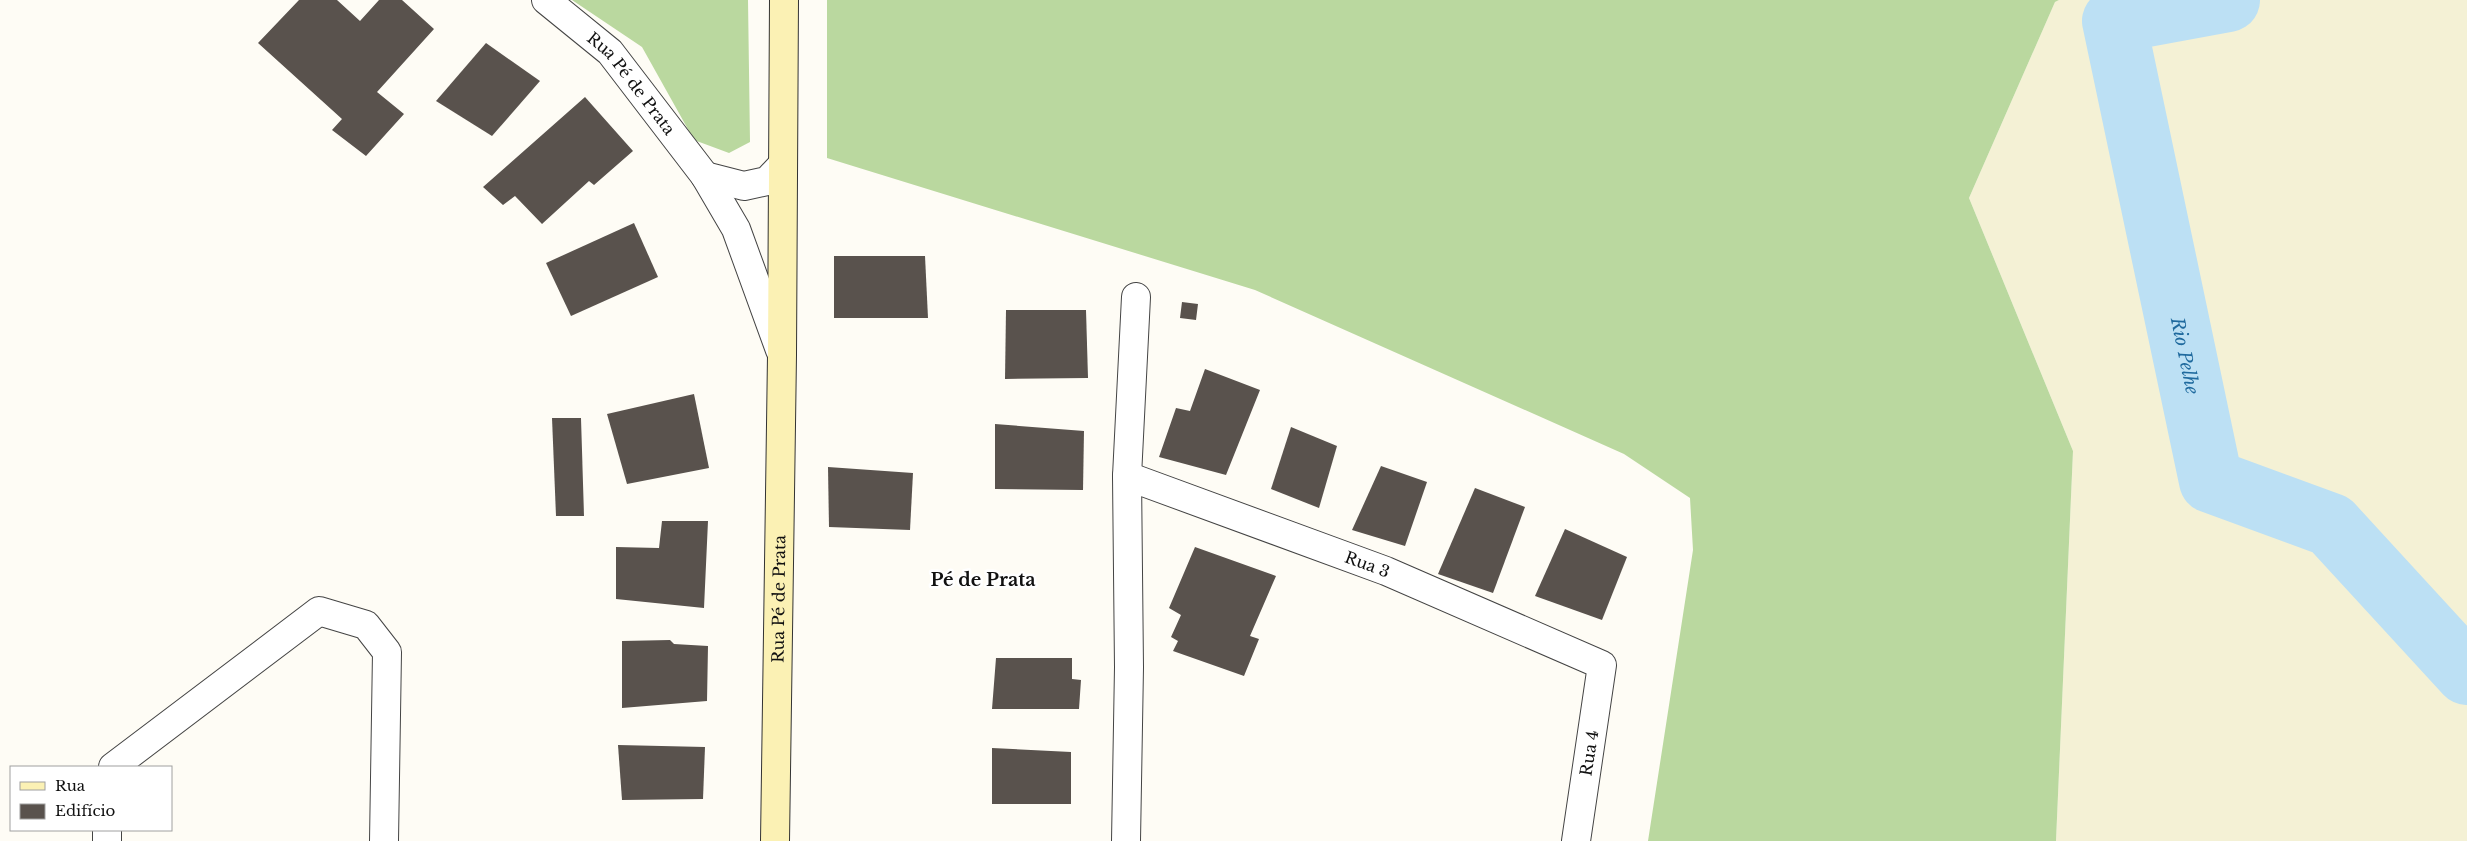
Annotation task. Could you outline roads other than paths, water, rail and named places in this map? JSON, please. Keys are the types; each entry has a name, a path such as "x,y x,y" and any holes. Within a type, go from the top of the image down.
{"street":[{"name":"Rua Pé de Prata","path":"546,0 610,52 705,176 736,229 782,355"},
{"name":"Rua Pé de Prata","path":"775,841 782,355 784,0"},
{"path":"705,176 744,186 767,181 783,164"},
{"path":"1126,841 1129,667 1127,476 1136,297"},
{"name":"Rua 3","path":"1127,476 1386,571 1602,665"},
{"path":"114,766 319,611 366,625 387,652 384,841"},
{"name":"Rua 4","path":"1576,841 1602,665"}],"waterway":[{"name":"Rio Pelhe","path":"2228,0 2114,21 2211,481 2331,525 2467,673"}],"district":[{"name":"Pé de Prata","path":"983,580"}]}
